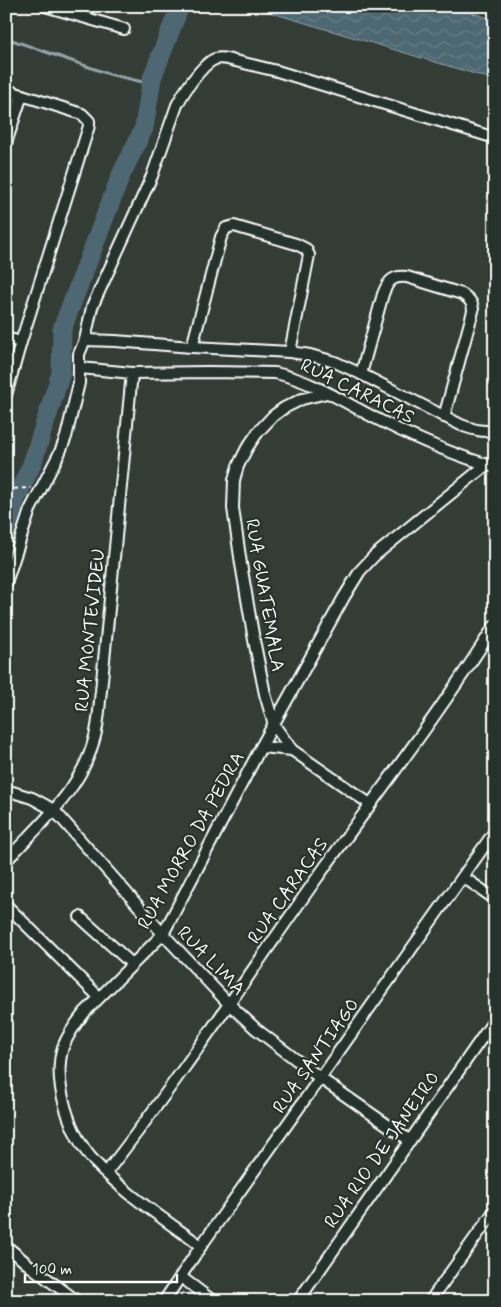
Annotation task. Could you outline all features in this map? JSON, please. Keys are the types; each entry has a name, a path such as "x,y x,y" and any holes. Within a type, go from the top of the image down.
{"street":[{"path":"45,6 124,29"},
{"path":"6,583 30,510 66,437 73,412 80,368 79,354 85,340 92,307 152,176 177,105 206,65 214,60 227,59 276,71 495,138"},
{"path":"6,90 82,114 90,121 8,380 6,395"},
{"path":"6,144 22,95"},
{"path":"192,347 221,237 226,228 234,226 302,246 309,255 290,352"},
{"path":"361,374 383,294 386,285 393,278 399,276 407,277 462,294 473,304 473,312 444,417"},
{"path":"6,338 21,342"},
{"path":"85,340 290,352 324,358 361,374 461,425 475,430 495,430"},
{"name":"RUA CARACAS","path":"80,368 132,373 208,372 275,373 286,375 327,393 420,440 490,466"},
{"name":"RUA MONTEVIDEU","path":"6,861 54,810 79,777 92,748 97,726 132,373"},
{"name":"RUA GUATEMALA","path":"327,393 302,399 273,416 258,432 238,466 234,480 233,508 241,564 265,694 274,724 292,750 370,804"},
{"name":"RUA MORRO DA PEDRA","path":"201,1246 106,1173 93,1160 69,1119 61,1092 60,1080 63,1049 68,1036 76,1024 99,997 163,934 261,747 360,571 374,556 490,466"},
{"name":"RUA CARACAS","path":"106,1173 147,1119 448,697 495,625"},
{"name":"RUA MORRO DA PEDRA","path":"261,747 292,750"},
{"name":"RUA LIMA","path":"6,790 32,798 54,810 163,934 228,1003 256,1029 320,1078 409,1140"},
{"name":"RUA SANTIAGO","path":"164,1301 495,831"},
{"path":"463,877 495,899"},
{"path":"6,905 99,997"},
{"path":"80,917 132,964"},
{"name":"RUA RIO DE JANEIRO","path":"298,1301 495,1019"},
{"path":"430,1301 495,1210"},
{"path":"6,1246 77,1301"},
{"path":"181,1276 213,1301"}],"path":[{"path":"6,489 36,488"}],"water":[{"path":"249,6 450,6 495,20 495,80"}],"waterway":[{"path":"6,529 16,498 32,464 61,373 62,329 121,175 144,128 152,78 180,6"},
{"path":"6,38 109,74 151,84"},
{"path":"6,497 16,498"}]}
